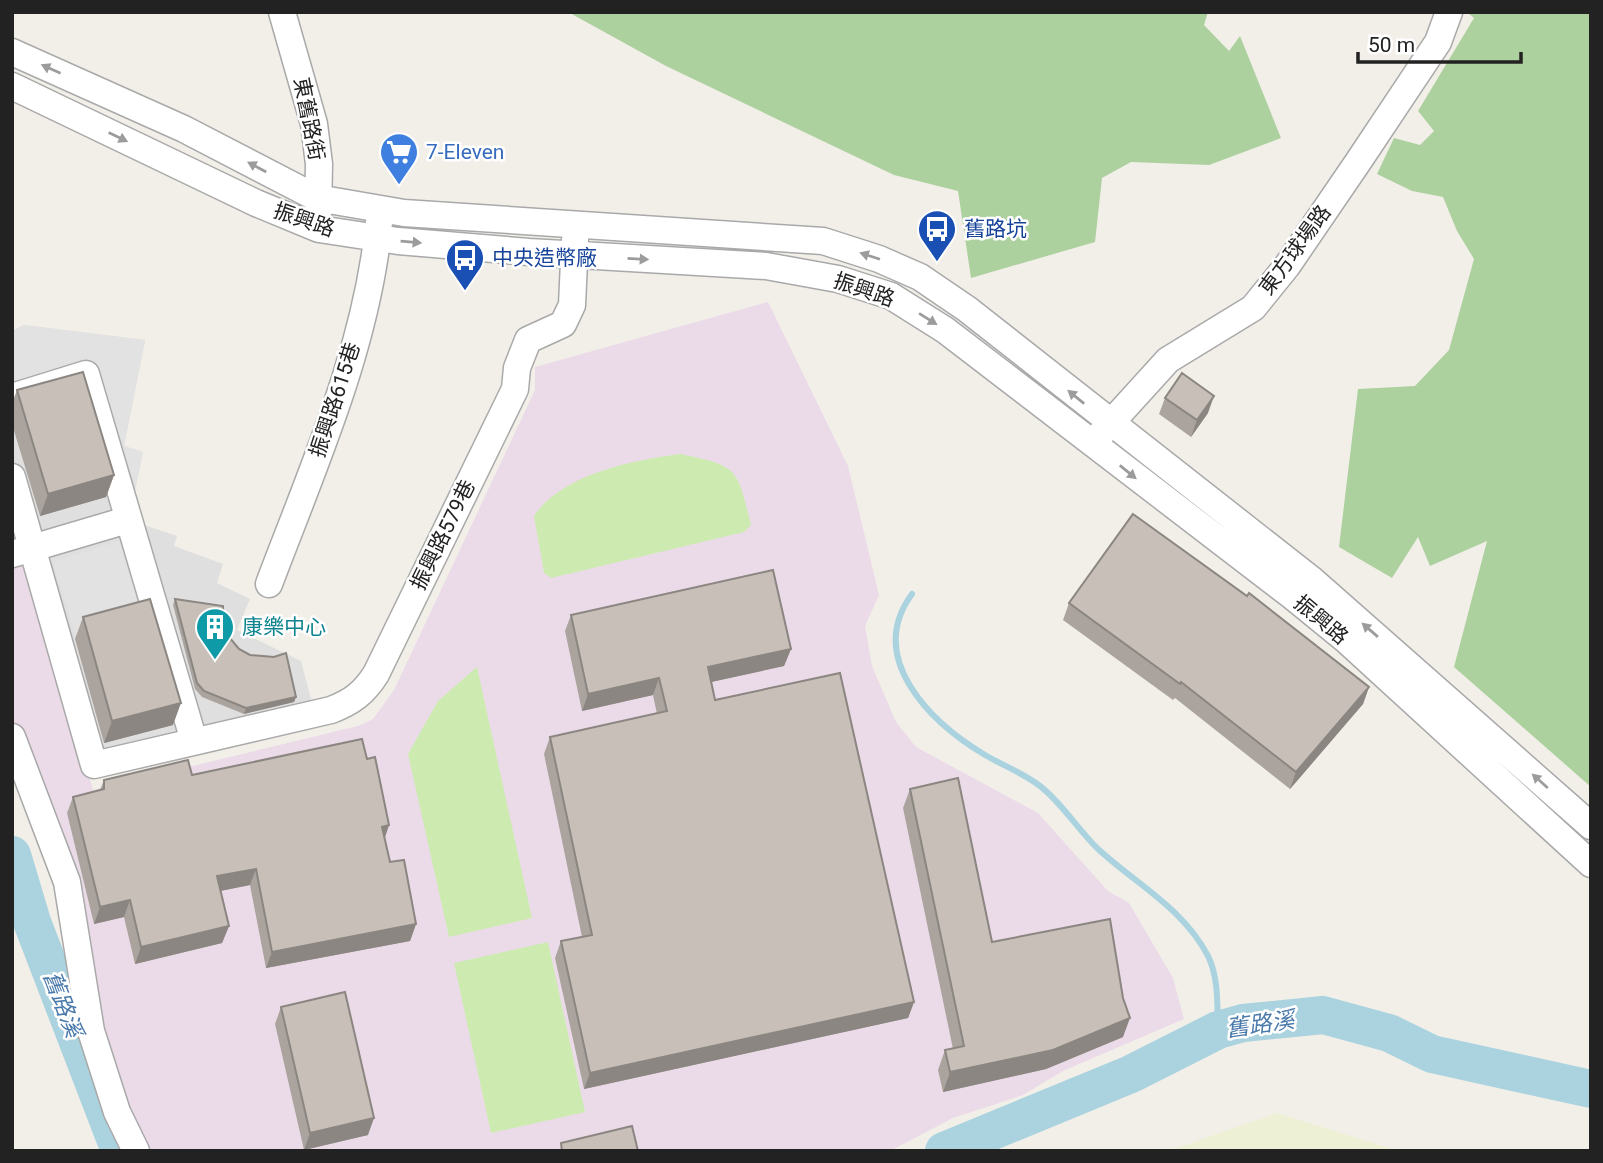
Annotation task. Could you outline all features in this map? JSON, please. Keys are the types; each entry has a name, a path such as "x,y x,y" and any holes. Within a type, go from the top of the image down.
{"street":[{"name":"東舊路街","path":"282,12 314,124 319,164 319,229"},
{"name":"東方球場路","path":"1092,443 1168,360 1253,308 1287,266 1438,42 1449,12"},
{"name":"振興路","path":"12,52 184,129 317,198 381,210 823,241 879,259 920,277 967,309 1110,424 1312,580 1591,827"},
{"name":"振興路","path":"12,86 256,203 319,229 378,238 574,255 766,265 838,279 891,296 945,330 1346,640 1591,864"},
{"name":"振興路615巷","path":"270,584 345,381 378,238 381,210"},
{"name":"振興路579巷","path":"12,477 22,551 94,765 331,710 351,703 366,690 515,389 517,368 528,340 563,324 572,305 577,224"},
{"path":"12,397 86,374 194,741"},
{"path":"22,551 127,520"},
{"path":"12,737 67,882 92,1031 117,1112 136,1151"}],"shaded area":[{"path":"768,302 848,466 879,595 865,626 872,666 896,722 916,747 1038,813 1108,891 1129,903 1173,978 1184,1019 1063,1071 1023,1095 953,1118 890,1151 139,1151 93,1044 51,831 12,723 12,562 29,557 93,790 358,726 373,719 394,690 535,390 535,367"},
{"path":"24,325 145,340 124,446 143,452 129,520 177,536 174,546 223,564 217,583 250,599 237,630 301,661 314,710 100,766 12,548 12,331"},
{"path":"24,325 145,340 124,446 143,452 132,503 89,359 12,383 12,331"},
{"path":"123,540 145,613 75,634 53,562"}],"green space":[{"path":"568,12 1208,12 1204,25 1229,51 1240,36 1281,138 1209,165 1131,162 1102,178 1095,242 971,278 958,191 894,175 666,66"},
{"path":"1467,12 1591,12 1591,787 1454,667 1487,541 1430,566 1418,537 1392,578 1339,547 1358,389 1415,386 1449,350 1474,259 1457,231 1443,197 1412,191 1377,174 1394,138 1420,145 1434,131 1418,111 1474,18"},
{"path":"680,454 714,462 732,473 738,481 751,525 744,532 551,578 544,573 534,516 546,502 562,489 600,471"},
{"path":"477,667 532,918 449,937 408,754 438,701"},
{"path":"548,942 585,1112 491,1133 454,963"},
{"path":"1277,1113 1399,1151 1168,1151"}],"building":[{"path":"83,372 114,475 48,494 17,390"},
{"path":"1182,373 1214,396 1197,420 1165,398"},
{"path":"1133,514 1247,596 1249,593 1369,687 1296,772 1181,682 1180,684 1069,603"},
{"path":"773,570 791,649 708,667 715,700 840,673 914,1002 590,1073 561,941 592,935 550,737 667,711 659,678 588,694 571,615"},
{"path":"150,599 181,703 112,721 83,617"},
{"name":"康樂中心","path":"175,599 223,606 224,631 239,649 250,655 274,657 286,653 296,697 246,708 204,691 197,683"},
{"path":"362,739 367,759 375,757 389,825 382,827 390,862 404,860 416,924 272,952 256,869 217,876 229,926 141,947 130,900 100,907 73,797 104,789 104,780 188,760 192,775"},
{"path":"958,778 992,942 1110,919 1123,998 1130,1018 1053,1050 950,1072 945,1050 964,1046 910,789"},
{"path":"345,992 374,1118 310,1133 281,1007"},
{"path":"632,1126 638,1151 562,1151 561,1143"}],"waterway":[{"path":"912,594 899,618 896,642 900,664 910,686 925,706 964,741 1040,786 1098,849 1186,924 1198,939 1212,965 1217,992 1218,1030"},
{"name":"舊路溪","path":"12,855 32,922 120,1151"},
{"name":"舊路溪","path":"944,1151 1131,1074 1218,1030 1243,1023 1323,1015 1389,1033 1432,1054 1591,1089"}],"place":[{"name":"7-Eleven","path":"399,186"},
{"name":"舊路坑","path":"937,263"},
{"name":"中央造幣廠","path":"465,292"},
{"name":"康樂中心","path":"215,661"}]}
